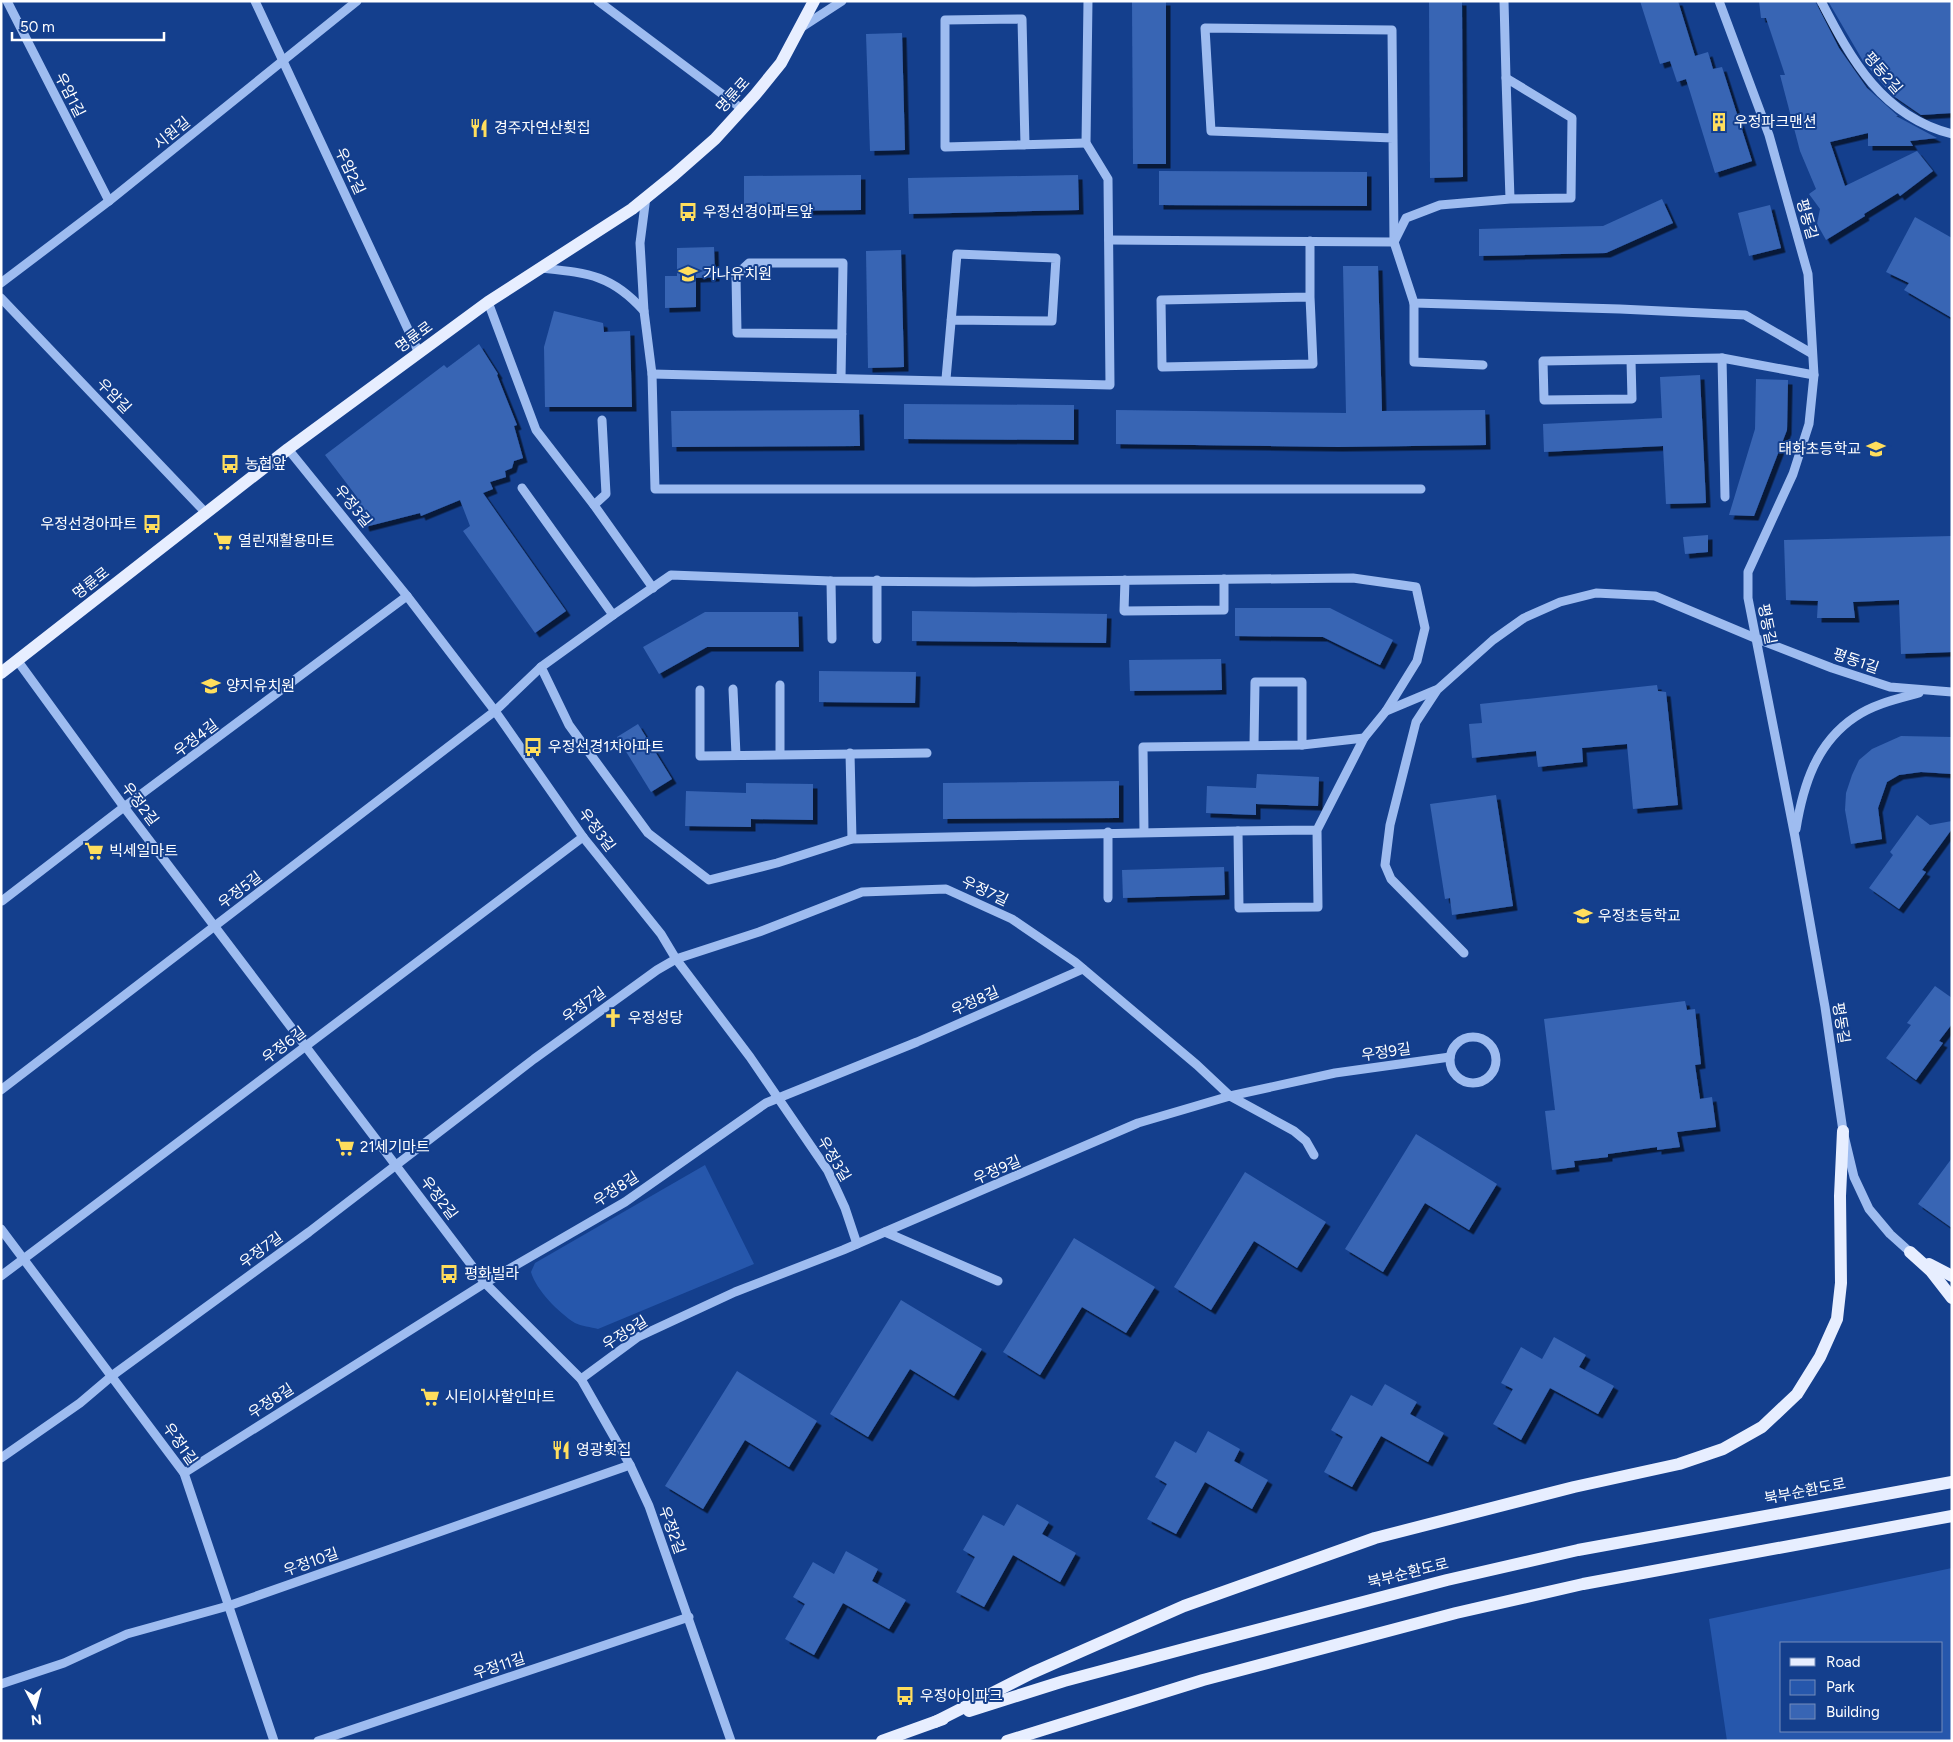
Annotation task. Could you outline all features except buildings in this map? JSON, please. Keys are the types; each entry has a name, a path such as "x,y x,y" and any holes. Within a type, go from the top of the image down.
{"main road":[{"name":"명륜로","path":"1,673 288,449 488,302 646,197 715,139 742,109 781,63 802,27 814,1"},
{"path":"936,1722 1032,1672 1184,1606 1375,1538 1574,1487 1679,1464 1723,1449 1762,1427 1797,1394 1820,1357 1837,1319 1841,1282 1840,1196 1843,1131"},
{"path":"1910,1252 1952,1276"},
{"path":"1910,1252 1932,1271 1952,1298"},
{"name":"북부순환도로","path":"882,1741 1064,1681 1447,1580 1578,1550 1952,1482"},
{"path":"1006,1741 1203,1680 1438,1617 1583,1584 1952,1516"}],"street":[{"name":"우암1길","path":"7,1 109,201"},
{"name":"우암2길","path":"255,1 419,353"},
{"name":"시원길","path":"1,283 109,201 357,1"},
{"path":"598,1 742,109"},
{"path":"802,27 842,1"},
{"path":"652,374 946,379 1110,385 1108,179 1086,143 1088,1"},
{"path":"1504,1 1510,200"},
{"name":"평동길","path":"1719,1 1769,135 1808,274 1814,375 1809,424 1793,474 1748,572 1748,598 1771,706 1795,837 1825,1006 1843,1131 1854,1177 1869,1209 1890,1234 1910,1252"},
{"name":"평동2길","path":"1821,1 1846,49 1862,73 1882,96 1895,108 1917,122 1952,134"},
{"path":"1025,145 1022,19 945,20 945,147 1025,145 1086,143"},
{"path":"1393,138 1211,131 1205,28 1392,30 1394,242 1414,303 1414,362 1483,365"},
{"path":"1394,242 1406,218 1440,206 1510,200 1571,198 1572,118 1506,78"},
{"path":"646,197 640,243 644,311 652,374 655,489 1420,489"},
{"path":"1109,240 1394,242"},
{"path":"1310,241 1313,364 1162,367 1162,300 1310,297"},
{"path":"946,379 956,254 1056,258 1052,321 952,320"},
{"path":"841,378 844,263 749,263 736,275 737,333 842,334"},
{"path":"540,268 580,272 607,280 627,293 644,311"},
{"name":"우암길","path":"1,298 206,512"},
{"path":"488,302 536,430 594,505 653,588"},
{"path":"1414,303 1745,315 1812,353"},
{"path":"1631,360 1632,399 1544,400 1543,361 1722,358 1814,375"},
{"path":"1722,358 1726,497"},
{"path":"594,505 606,494 602,420"},
{"name":"우정3길","path":"288,449 495,711 583,836 661,934 676,959 750,1057 828,1171 845,1208 857,1244"},
{"path":"522,488 614,615"},
{"name":"우정5길","path":"1,1090 495,711 541,667 671,575 974,582 1354,578 1416,587 1425,628 1417,660 1386,711"},
{"path":"1125,580 1124,611 1224,610 1224,579"},
{"path":"831,580 832,639"},
{"path":"876,580 877,639"},
{"name":"평동1길","path":"1437,690 1493,640 1524,618 1560,602 1596,593 1655,596 1832,668 1890,687 1952,692"},
{"name":"우정4길","path":"2,901 124,807 406,596"},
{"name":"우정2길","path":"17,660 124,807 485,1283 581,1380 630,1465 649,1506 731,1741"},
{"path":"541,667 569,725 648,834 709,880 777,863 852,839 1108,832 1317,830"},
{"path":"1254,745 1255,682 1302,682 1302,744"},
{"path":"780,685 780,754"},
{"path":"733,689 736,755"},
{"path":"700,690 700,756 927,753"},
{"path":"1238,831 1239,908 1318,907 1317,830 1364,738 1386,711 1437,690"},
{"path":"1437,690 1416,722 1390,825 1385,864 1391,878 1464,953"},
{"path":"1795,837 1801,799 1808,778 1818,757 1832,738 1854,717 1883,703 1924,691"},
{"path":"1144,832 1144,747 1302,744 1364,738"},
{"path":"850,753 852,839"},
{"path":"1108,832 1108,898"},
{"name":"우정6길","path":"1,1276 583,836"},
{"name":"우정7길","path":"1,1458 80,1403 113,1375 398,1166 534,1059 617,998 676,959 759,932 862,892 946,889 1012,919 1083,969 1197,1065 1230,1096 1294,1131 1306,1141 1314,1155"},
{"name":"우정8길","path":"184,1473 485,1283 625,1202 766,1104 917,1042 1083,969"},
{"path":"1471,1037 1479,1038 1492,1047 1496,1062 1494,1069 1484,1080 1470,1083 1463,1082 1452,1071 1450,1057 1457,1043 1471,1037"},
{"name":"우정9길","path":"581,1380 638,1337 735,1292 857,1244 1138,1123 1230,1096 1335,1073 1450,1057"},
{"name":"우정1길","path":"1,1229 113,1375 184,1473 274,1741"},
{"path":"885,1232 998,1281"},
{"name":"우정10길","path":"1,1684 64,1663 127,1634 228,1606 630,1465"},
{"name":"우정11길","path":"318,1741 689,1617"}],"green space":[{"path":"705,1165 754,1264 598,1329 575,1323 555,1307 534,1279 531,1272 535,1263"},
{"path":"1952,1568 1952,1741 1727,1741 1709,1619"}],"place":[{"name":"우정파크맨션","path":"1719,122"},
{"name":"경주자연산횟집","path":"479,128"},
{"name":"우정선경아파트앞","path":"688,212"},
{"name":"가나유치원","path":"688,274"},
{"name":"태화초등학교","path":"1876,449"},
{"name":"농협앞","path":"230,464"},
{"name":"우정선경아파트","path":"152,524"},
{"name":"열린재활용마트","path":"223,541"},
{"name":"양지유치원","path":"211,686"},
{"name":"우정선경1차아파트","path":"533,747"},
{"name":"빅세일마트","path":"94,851"},
{"name":"우정초등학교","path":"1583,916"},
{"name":"우정성당","path":"613,1018"},
{"name":"21세기마트","path":"345,1147"},
{"name":"평화빌라","path":"449,1274"},
{"name":"시티이사할인마트","path":"430,1397"},
{"name":"영광횟집","path":"561,1450"},
{"name":"우정아이파크","path":"905,1696"}]}
